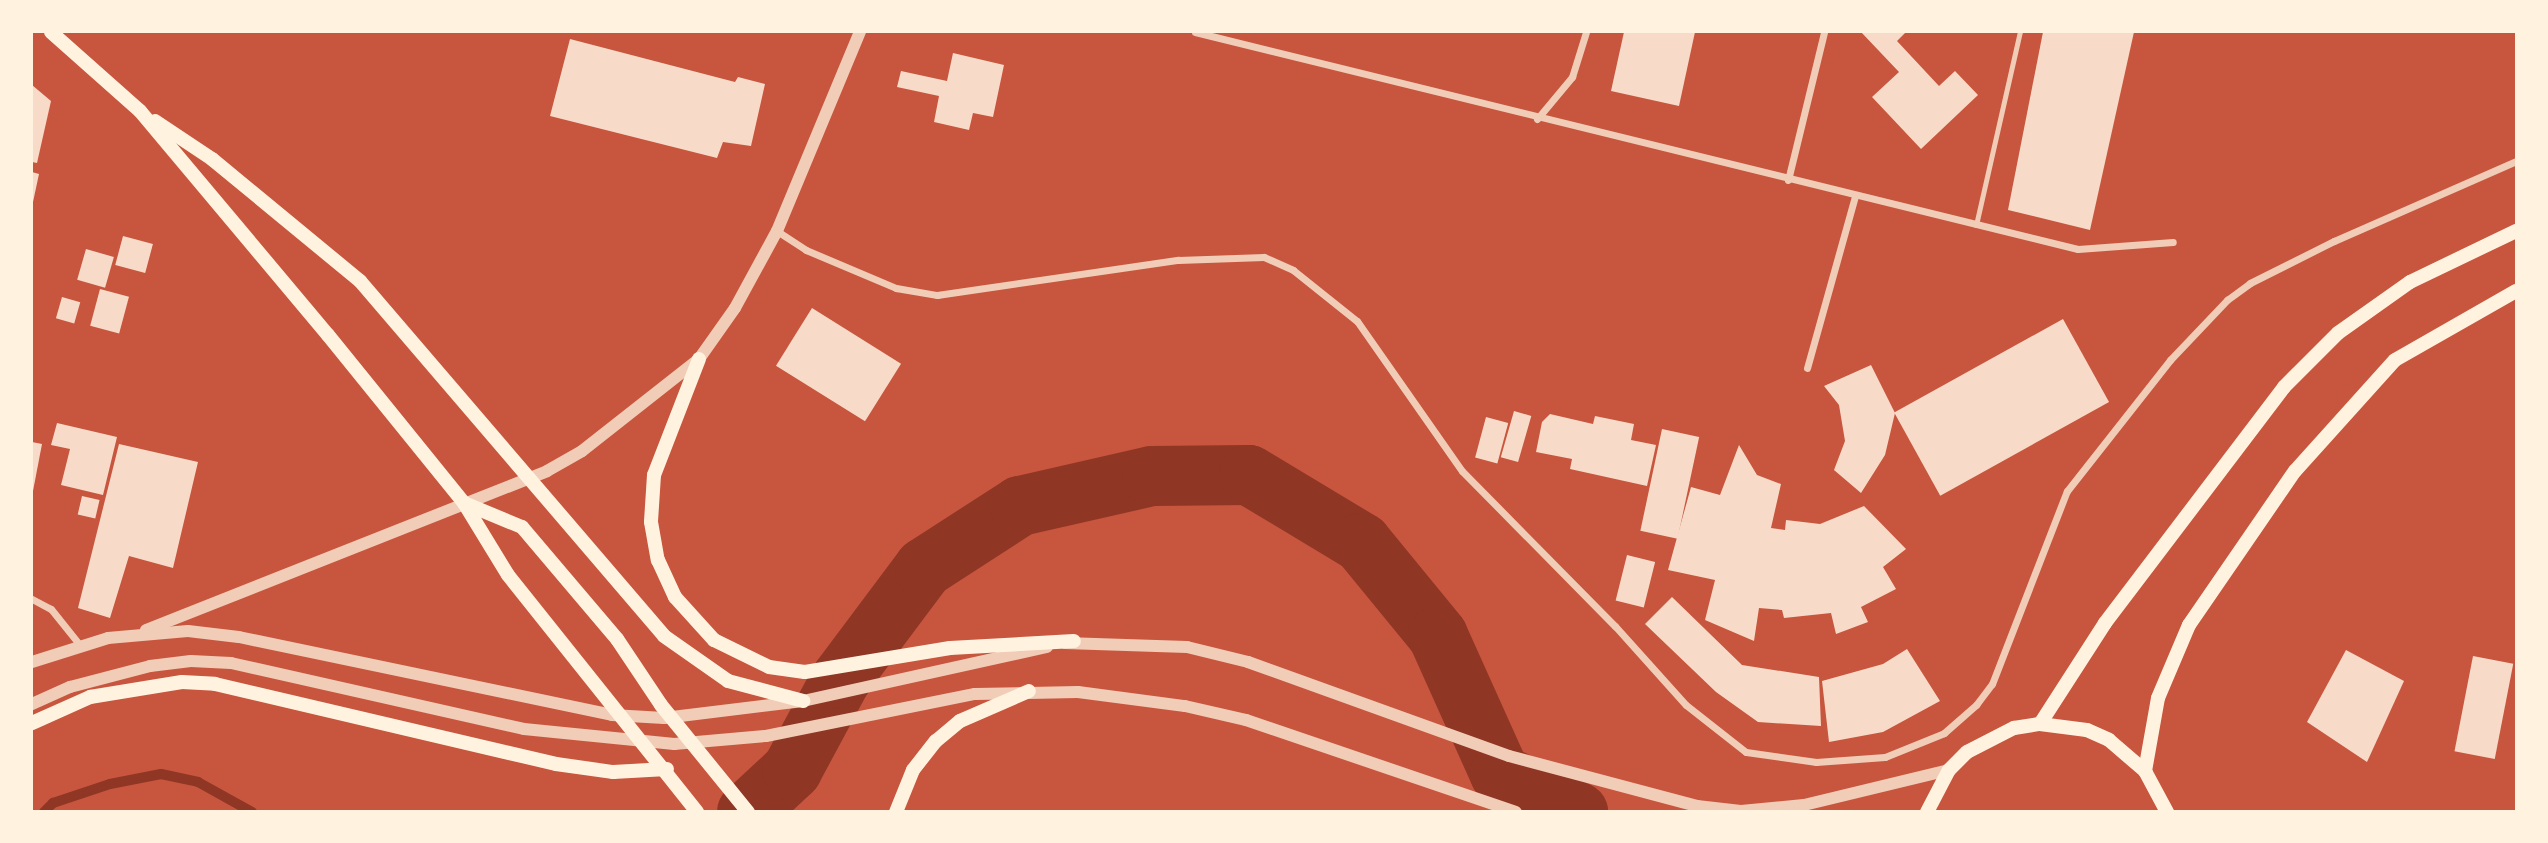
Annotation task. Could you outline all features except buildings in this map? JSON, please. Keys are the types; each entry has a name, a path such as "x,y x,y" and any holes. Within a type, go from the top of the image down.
{"main road":[{"path":"51,32 140,111 212,159 360,281 664,636 728,681 803,701"},
{"path":"140,111 464,503 508,575 667,769 697,811"},
{"path":"2040,724 2105,623 2284,387 2337,333 2410,282 2516,231"},
{"path":"2146,771 2158,698 2189,625 2295,471 2395,360 2516,291"},
{"path":"699,359 654,475 651,522 658,560 675,597 714,640 769,667 805,671 950,648 1074,641"},
{"path":"464,503 522,527 617,639 661,705 748,811"},
{"path":"32,723 90,696 182,682 215,684 556,764 613,772 667,769"},
{"path":"896,811 913,770 936,741 960,721 1029,691"},
{"path":"1927,811 1949,770 1990,738 2040,724 2087,730 2109,740 2146,771 2171,810"}],"street":[{"path":"137,633 547,471 582,451 699,359 735,308 777,231 860,32"},
{"path":"1195,32 1537,119 2078,249 2173,242"},
{"path":"1537,119 1572,77 1586,32"},
{"path":"1788,180 1824,32"},
{"path":"777,231 806,250 896,288 937,295 1178,260 1264,257 1293,270 1357,321 1462,471 1615,626 1686,705 1746,752 1816,762 1885,757 1944,733 1976,705 1993,684 2067,491 2162,370 2227,300 2250,283 2334,241 2516,161"},
{"path":"1807,369 1855,196"},
{"path":"32,599 51,609 79,644"},
{"path":"32,662 79,644 137,633 188,631 239,637 612,715 664,718 803,701 1074,641 1187,647 1248,662 1509,756 1697,806 1741,811 1804,805 1949,770"},
{"path":"32,704 97,679 150,666 191,661 231,663 524,729 674,744 766,736 975,694 1029,691 1131,696 1246,720 1516,811"}],"lane":[{"path":"1976,225 2020,32"}],"waterway":[{"path":"747,812 792,770 841,679 924,568 1020,506 1152,476 1249,475 1362,543 1438,636 1500,774 1578,812"},
{"path":"44,812 53,803 110,784 161,774 198,782 252,812"}]}
